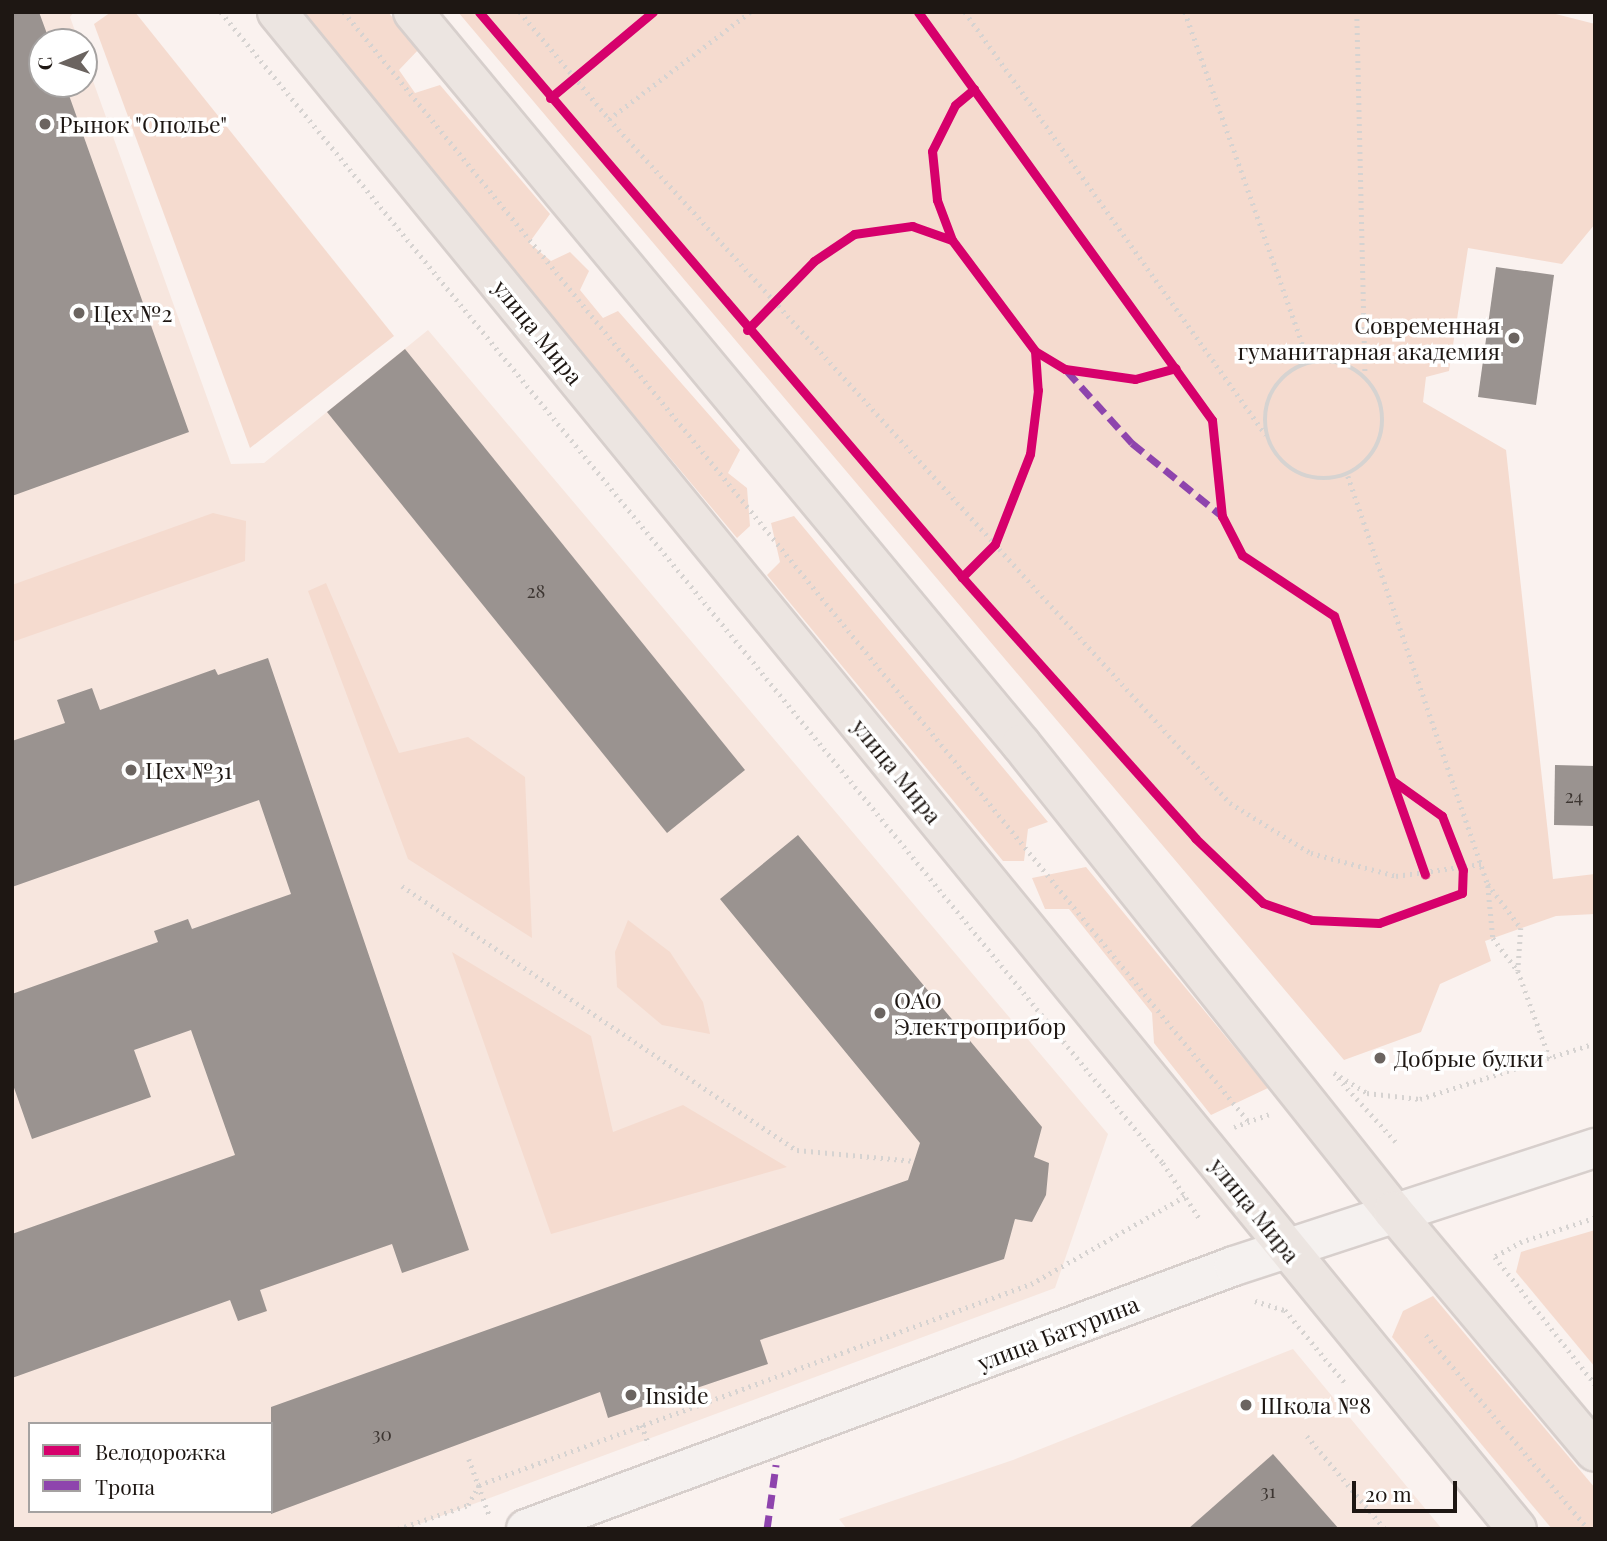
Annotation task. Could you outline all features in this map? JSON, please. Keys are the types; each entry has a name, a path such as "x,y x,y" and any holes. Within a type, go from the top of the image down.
{"main road":[{"name":"улица Мира","path":"277,12 1517,1529"},
{"path":"413,12 1021,744 1393,1211 1595,1451"}],"street":[{"name":"улица Батурина","path":"526,1529 1285,1248 1595,1148"}],"path":[{"path":"221,12 1185,1196 1200,1219"},
{"path":"344,12 1249,1122"},
{"path":"520,12 608,119 1230,803 1311,853 1396,876 1463,870 1481,864"},
{"path":"608,119 750,12"},
{"path":"965,12 1266,435 1283,464 1303,476 1348,476 1365,464 1380,442 1384,418 1378,395 1365,376 1348,365 1309,362 1280,379 1270,394 1266,435"},
{"path":"1185,12 1309,362"},
{"path":"1357,12 1365,376"},
{"path":"566,84 584,69"},
{"path":"765,310 782,293"},
{"path":"1348,476 1488,884 1493,938 1518,971 1550,1059"},
{"path":"987,552 995,544 1000,531"},
{"path":"1459,859 1463,881"},
{"path":"1421,862 1426,874"},
{"path":"1488,884 1521,928 1518,971"},
{"path":"402,886 797,1150 914,1161"},
{"path":"1334,1073 1367,1093 1420,1099 1595,1043"},
{"path":"1223,1131 1283,1109"},
{"path":"398,1529 468,1505 478,1485 1031,1284 1185,1196"},
{"path":"1595,1218 1522,1242 1495,1257 1595,1384"},
{"path":"1258,1300 1285,1310 1355,1394"},
{"path":"1426,1335 1588,1529"},
{"path":"1307,1436 1385,1529"},
{"path":"470,1459 494,1529"}],"shaded area":[{"path":"12,12 74,12 70,17 74,28 28,28 28,98 98,98 98,95 231,464 264,463 428,330 1108,1134 1055,1288 406,1529 12,1529"},
{"path":"111,12 135,12 394,336 250,448 98,35 98,28 94,24"},
{"path":"297,12 388,12 419,49 399,70 415,93 440,85 550,214 529,243 551,261 570,252 589,271 580,290 603,318 618,311 740,450 728,473 747,488 750,526 737,538"},
{"path":"458,12 1548,12 1595,24 1595,224 1562,264 1468,248 1449,371 1426,377 1423,402 1506,450 1553,879 1595,874 1595,914 1556,916 1485,941 1491,961 1440,984 1421,1032 1344,1060"},
{"path":"213,513 246,521 245,561 12,642 12,585"},
{"path":"794,516 1048,822 1028,829 1024,861 1003,861 767,575 780,562 771,523"},
{"path":"326,583 399,753 468,737 525,777 532,938 408,859 308,591"},
{"path":"1086,867 1268,1088 1211,1115 1154,1043 1152,1013 1069,909 1045,909 1032,878"},
{"path":"628,920 670,952 703,1002 710,1034 662,1025 617,987 615,952"},
{"path":"452,952 591,1036 613,1132 683,1105 787,1167 551,1234"},
{"path":"1595,1230 1595,1367 1516,1272 1521,1252"},
{"path":"1433,1296 1595,1488 1595,1529 1552,1529 1392,1337 1403,1311"},
{"name":"Школа №8","path":"1293,1349 1442,1529 847,1529 839,1519 1013,1460"}],"building":[{"name":"Цех №2","path":"12,12 39,12 45,28 28,28 28,98 70,98 189,432 12,496"},
{"path":"1496,267 1554,275 1536,405 1478,397"},
{"path":"405,349 745,770 667,833 327,412"},
{"path":"268,658 469,1250 402,1273 392,1244 260,1290 267,1311 238,1321 230,1300 12,1378 12,1234 235,1155 191,1030 134,1050 151,1097 32,1139 12,1082 12,994 158,942 154,931 188,919 192,929 291,894 259,800 12,887 12,741 65,723 57,700 92,688 100,710 215,669 218,675"},
{"path":"1555,765 1595,766 1595,826 1554,825"},
{"name":"ОАО Электроприбор","path":"798,835 1042,1127 1034,1157 1049,1163 1046,1195 1032,1222 1015,1219 1004,1259 760,1340 768,1364 608,1418 600,1392 271,1514 271,1407 908,1180 920,1143 720,899"},
{"path":"1273,1454 1339,1529 1188,1529"}],"marked path":[{"path":"1067,371 1132,443 1222,516"},
{"path":"767,1529 776,1465"}],"cycle path":[{"path":"479,12 962,577"},
{"path":"550,98 653,12"},
{"path":"918,12 1212,420 1222,516 1242,555 1334,616 1425,874"},
{"path":"952,240 937,200 932,151 955,105 974,89"},
{"path":"747,330 814,261 854,234 912,226 952,240 1035,351 1038,390 1030,454 995,544 962,577 1195,838 1263,903 1312,920 1379,923 1462,893 1463,870 1442,816 1393,781"},
{"path":"1035,351 1065,369 1135,379 1176,368"}],"place":[{"name":"Рынок \"Ополье\"","path":"45,124"},
{"name":"Цех №2","path":"79,313"},
{"name":"Современная гуманитарная академия","path":"1514,338"},
{"name":"Цех №31","path":"131,770"},
{"name":"ОАО Электроприбор","path":"880,1013"},
{"name":"Добрые булки","path":"1380,1058"},
{"name":"Inside","path":"631,1395"},
{"name":"Школа №8","path":"1246,1405"}]}
